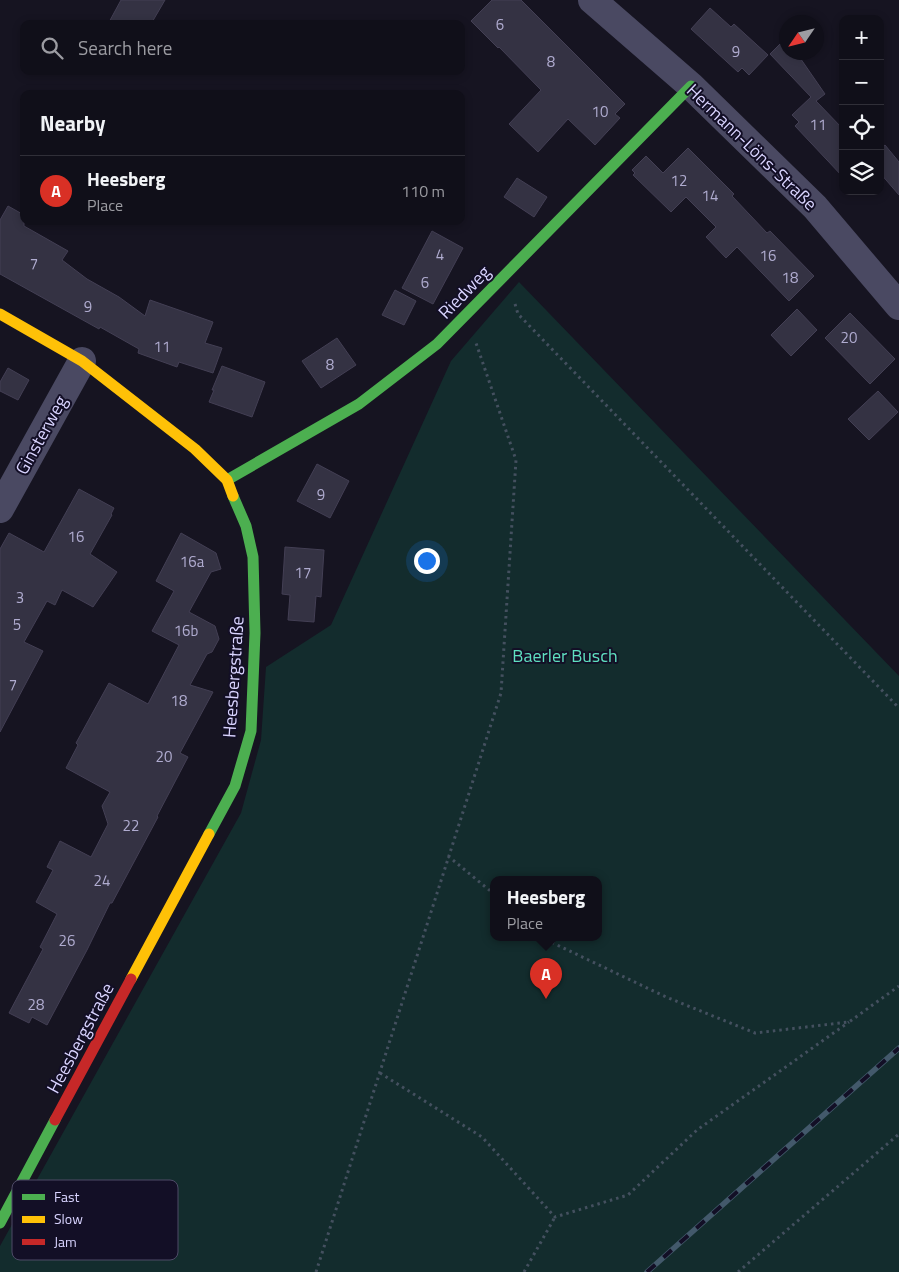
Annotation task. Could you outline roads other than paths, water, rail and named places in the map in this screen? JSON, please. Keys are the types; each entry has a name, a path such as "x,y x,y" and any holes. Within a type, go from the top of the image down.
{"street":[{"name":"Hermann-Löns-Straße","path":"592,0 691,86 815,207 899,306"},
{"name":"Riedweg","path":"227,480 359,404 437,344 691,86"},
{"name":"Heesbergstraße","path":"0,314 82,361 195,449 227,480 246,526 253,557 255,633 251,731 235,786 23,1180"},
{"name":"Ginsterweg","path":"0,509 82,361"},
{"name":"Heesbergstraße","path":"0,1223 12,1201"}],"railway":[{"path":"647,1272 899,1048"}],"place":[{"name":"Heesberg","path":"546,999"}],"park label":[{"name":"Baerler Busch","path":"565,655"}]}
